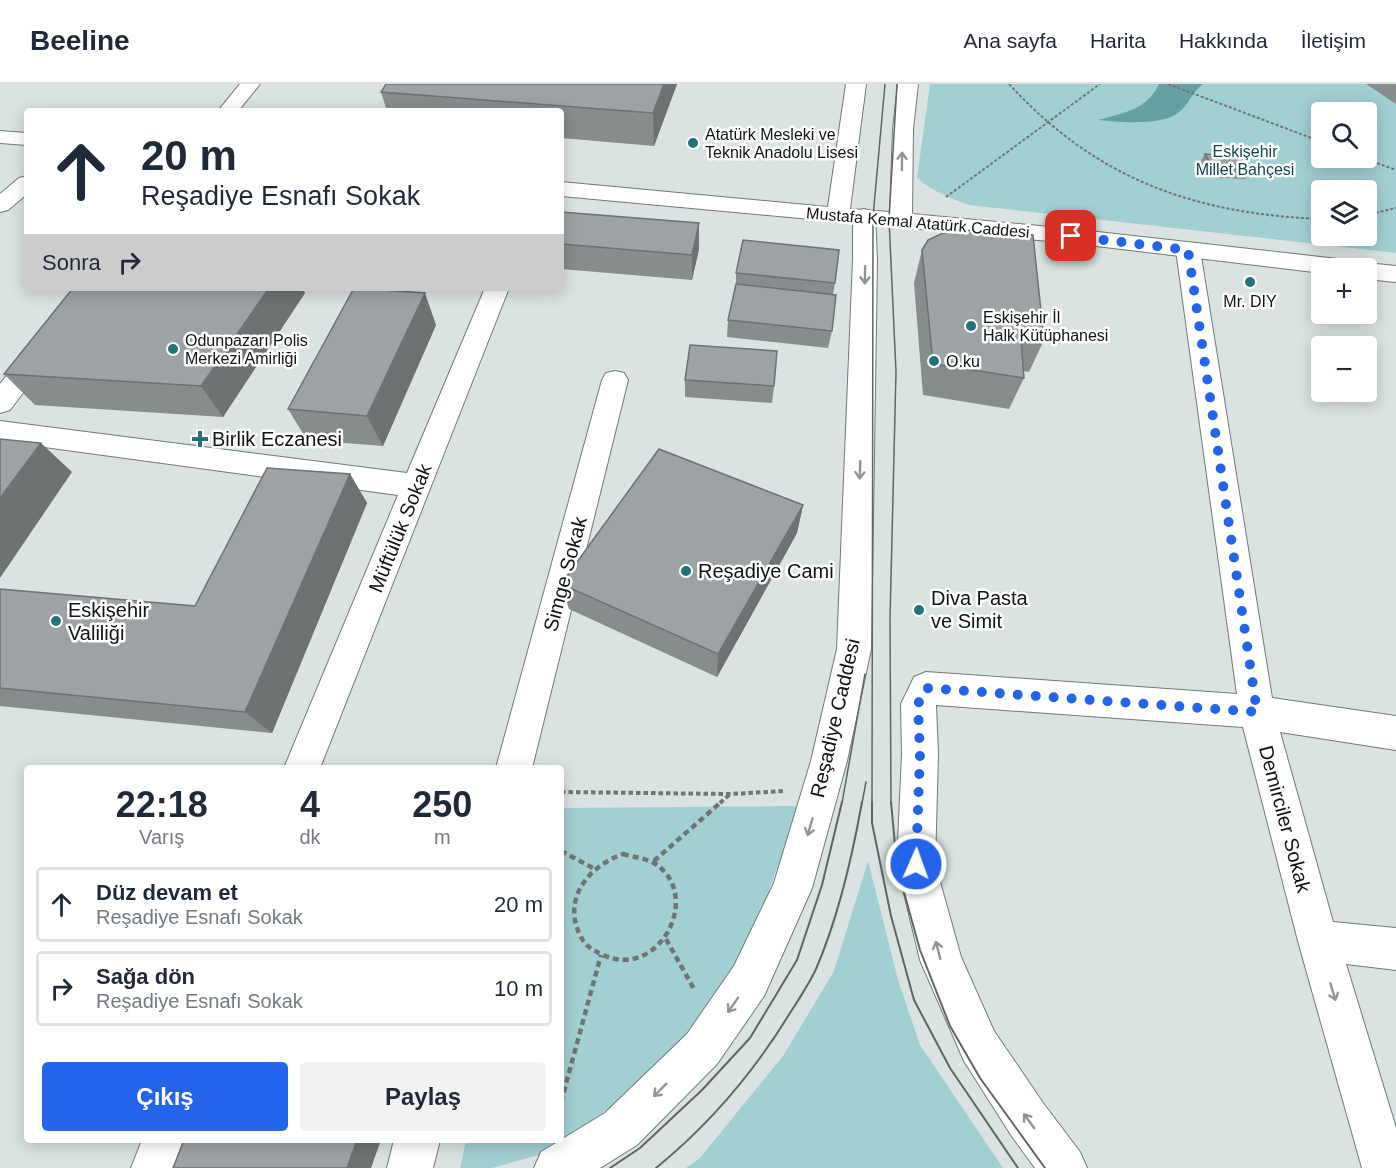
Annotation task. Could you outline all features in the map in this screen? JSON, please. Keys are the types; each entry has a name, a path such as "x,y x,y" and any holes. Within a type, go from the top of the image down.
{"street":[{"path":"230,108 250,84"},
{"name":"Reşadiye Caddesi","path":"557,1168 621,1129 709,1039 749,981 792,888 832,750 854,649 865,282 851,215 856,84"},
{"path":"901,219 903,129 908,84"},
{"path":"0,136 24,140"},
{"path":"0,205 24,185"},
{"name":"Mustafa Kemal Atatürk Caddesi","path":"564,189 901,219 1311,264"},
{"name":"Demirciler Sokak","path":"1188,250 1257,712 1317,941 1385,1168"},
{"path":"1377,272 1396,274"},
{"path":"0,403 88,291"},
{"name":"Müftülük Sokak","path":"303,765 496,291"},
{"name":"Simge Sokak","path":"515,765 615,380"},
{"path":"0,431 417,486"},
{"path":"1064,1168 1027,1119 979,1046 941,960 916,864 920,754 918,704 926,688 1257,712 1396,733"},
{"path":"1317,941 1396,949"},
{"path":"154,1168 164,1143"},
{"path":"410,1168 416,1143"}],"path":[{"path":"1009,84 1047,123 1080,148 1107,164 1168,192 1235,211 1269,217 1311,219"},
{"path":"938,203 1100,84"},
{"path":"1168,84 1311,138"},
{"path":"1377,163 1396,170"},
{"path":"1377,212 1396,208"},
{"path":"564,792 731,794 820,790"},
{"path":"654,861 731,794"},
{"path":"564,853 593,868"},
{"path":"623,854 640,855 654,861 667,873 675,888 677,905 674,922 666,939 653,952 636,961 619,962 588,947 578,932 574,915 575,897 582,881 593,868 607,858 623,854"},
{"path":"666,939 709,1039"},
{"path":"564,1091 601,955"}],"green space":[{"name":"Eskişehir Millet Bahçesi","path":"930,84 1396,84 1396,253 1334,246 1377,246 1377,180 1311,180 1311,243 969,205 948,197 917,178"},
{"path":"800,806 741,966 652,1075 564,1143 564,808"},
{"path":"868,861 898,980 920,1045 1003,1168 686,1168 700,1158 783,1056 834,971"},
{"path":"465,1143 563,1143 553,1151 492,1168 460,1168"}],"shaded area":[{"path":"1159,84 1203,84 1181,110 1171,117 1140,122 1098,120 1141,105 1154,93"}],"building":[{"path":"386,84 664,84 653,113 381,92"},
{"path":"1205,154 1245,157 1250,170 1213,168"},
{"path":"564,212 699,223 692,255 564,244"},
{"name":"Eskişehir İl Halk Kütüphanesi","path":"961,230 1033,235 1044,340 1021,338 1024,378 933,364 922,250 928,240 943,233"},
{"path":"743,240 839,250 835,283 736,273"},
{"path":"736,284 836,295 832,331 728,320"},
{"path":"71,291 267,291 201,386 4,374"},
{"path":"352,291 425,293 367,416 288,409"},
{"path":"690,345 777,351 774,386 685,380"},
{"path":"0,439 41,443 0,498"},
{"name":"Reşadiye Cami","path":"659,449 803,505 718,654 561,584"},
{"name":"Eskişehir Valiliği","path":"267,468 350,474 245,712 0,688 0,589 195,606"},
{"path":"183,1143 356,1143 347,1168 173,1168"}],"tram line":[{"path":"872,803 873,217 885,84"},
{"path":"891,803 890,619 896,372 889,219 897,84"},
{"path":"842,803 865,674"},
{"path":"862,803 866,782"},
{"path":"610,1168 640,1148 702,1090 750,1038 797,960 822,885 842,802"},
{"path":"656,1168 695,1134 730,1096 776,1035 810,980 824,949 838,908 862,802"},
{"path":"891,802 897,867 920,950 950,1026 980,1078 1045,1168"},
{"path":"872,803 872,823 891,916 914,1000 950,1068 1018,1168"}],"place":[{"name":"Atatürk Mesleki ve Teknik Anadolu Lisesi","path":"693,143"},
{"name":"Mr. DIY","path":"1250,282"},
{"name":"Eskişehir İl Halk Kütüphanesi","path":"971,326"},
{"name":"Odunpazarı Polis Merkezi Amirliği","path":"173,349"},
{"name":"O.ku","path":"934,361"},
{"name":"Birlik Eczanesi","path":"200,439"},
{"name":"Reşadiye Cami","path":"686,571"},
{"name":"Diva Pasta ve Simit","path":"919,610"},
{"name":"Eskişehir Valiliği","path":"56,621"}],"route":[{"path":"916,864 920,754 918,704 926,688 1257,712 1188,250 1071,236"}]}
